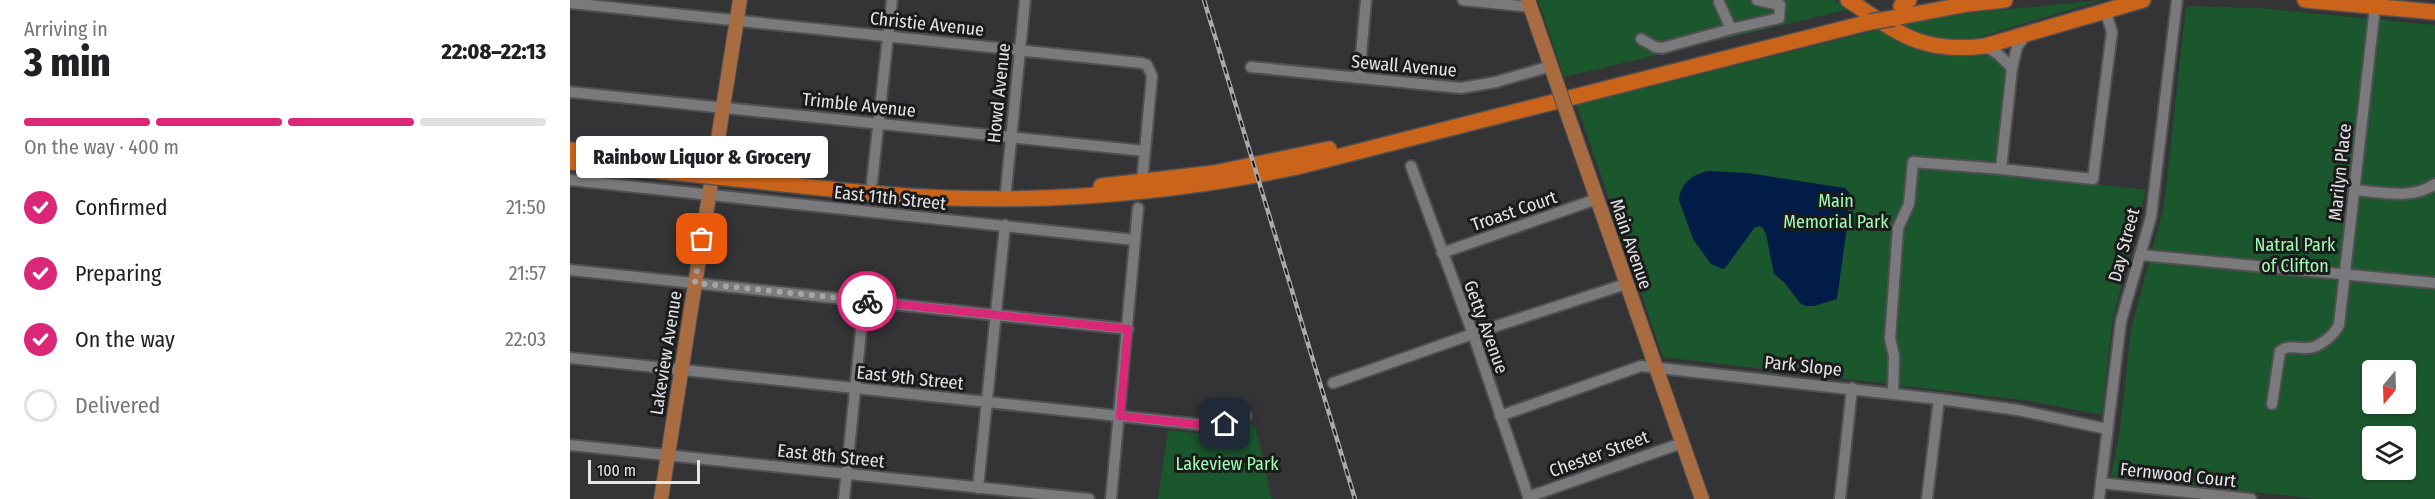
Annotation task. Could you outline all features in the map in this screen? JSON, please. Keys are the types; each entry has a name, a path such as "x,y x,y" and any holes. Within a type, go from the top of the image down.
{"highway":[{"path":"1848,0 1898,33 1924,45 1962,49 1985,46 2142,0"},
{"path":"570,162 736,173 871,187 946,198 1003,200 1093,197 1266,163 1862,13 1932,0"},
{"path":"1896,8 2005,0"},
{"path":"2305,0 2435,12"},
{"path":"1862,13 1920,38 1946,44 1972,41 1985,46"},
{"path":"570,150 690,169"},
{"path":"871,187 1006,190 1145,187"},
{"path":"1138,208 1145,187"}],"main road":[{"name":"Lakeview Avenue","path":"661,499 740,0"},
{"name":"Main Avenue","path":"1529,4 1702,499"}],"street":[{"path":"871,187 892,0"},
{"name":"Howd Avenue","path":"1006,190 1025,0"},
{"path":"1359,78 1366,0"},
{"path":"1463,0 1529,4"},
{"path":"1757,0 1780,2 1793,7"},
{"name":"Day Street","path":"2099,499 2121,321 2151,217 2177,0"},
{"path":"1717,1 1731,29"},
{"path":"1641,39 1655,47 1662,48 1779,18 1780,2"},
{"name":"Christie Avenue","path":"570,3 1147,65 1152,76 1145,151"},
{"name":"Marilyn Place","path":"2272,404 2280,351 2287,347 2317,346 2337,329 2346,274 2375,7"},
{"path":"1893,393 1894,356 1890,339 1898,228 1909,204 1913,162 2093,179 2112,32 2105,10"},
{"path":"2001,170 2012,68 2017,47 2027,33"},
{"path":"1985,46 1998,54 2012,68"},
{"name":"Sewall Avenue","path":"1251,67 1461,88 1553,72"},
{"name":"Trimble Avenue","path":"570,92 1145,151"},
{"path":"1145,151 1145,187"},
{"name":"Getty Avenue","path":"1411,166 1473,334 1529,498"},
{"name":"East 11th Street","path":"570,180 1135,240"},
{"path":"2355,190 2410,192 2421,191 2435,184"},
{"name":"Troast Court","path":"1442,253 1597,199"},
{"path":"1111,499 1138,208"},
{"path":"978,488 1005,225"},
{"path":"2141,255 2435,283"},
{"path":"570,270 1128,329"},
{"path":"1333,383 1626,284"},
{"path":"844,499 864,301"},
{"name":"East 9th Street","path":"570,358 1204,425 1225,424 1246,416"},
{"name":"Park Slope","path":"1500,416 1641,366 1655,366 1939,399 2046,415 2108,429"},
{"path":"1840,499 1852,388"},
{"path":"1927,499 1939,399"},
{"name":"Chester Street","path":"1529,498 1682,443"},
{"name":"East 8th Street","path":"570,445 1089,499"},
{"name":"Fernwood Court","path":"2101,483 2251,499"}],"green space":[{"path":"1538,0 1834,0 1850,9 1564,77"},
{"path":"2102,0 1976,38 1945,41 1898,24 1922,18"},
{"name":"Natral Park of Clifton","path":"2186,6 2257,8 2435,25 2435,499 2317,499 2111,476 2120,431 2131,329 2164,206"},
{"name":"Main Memorial Park","path":"1882,29 1922,51 1945,56 1978,54 1989,56 2003,67 2006,78 1997,172 2146,190 2112,323 2102,415 2031,401 1663,357 1577,105"},
{"name":"Lakeview Park","path":"1248,422 1256,428 1271,497 1274,499 1158,499 1168,430 1203,434"}],"water":[{"path":"1708,171 1748,173 1845,188 1849,192 1847,227 1837,299 1814,306 1805,306 1800,303 1784,282 1774,274 1766,234 1759,226 1754,228 1726,267 1723,269 1711,264 1693,239 1679,200 1682,189 1688,181"}],"railway":[{"path":"1204,0 1355,499"}],"way so far":[{"path":"702,239 695,283 867,301"}],"place":[{"name":"Rainbow Liquor & Grocery","path":"702,239"}],"route":[{"path":"867,301 1128,329 1120,416 1204,425 1225,424"}]}
